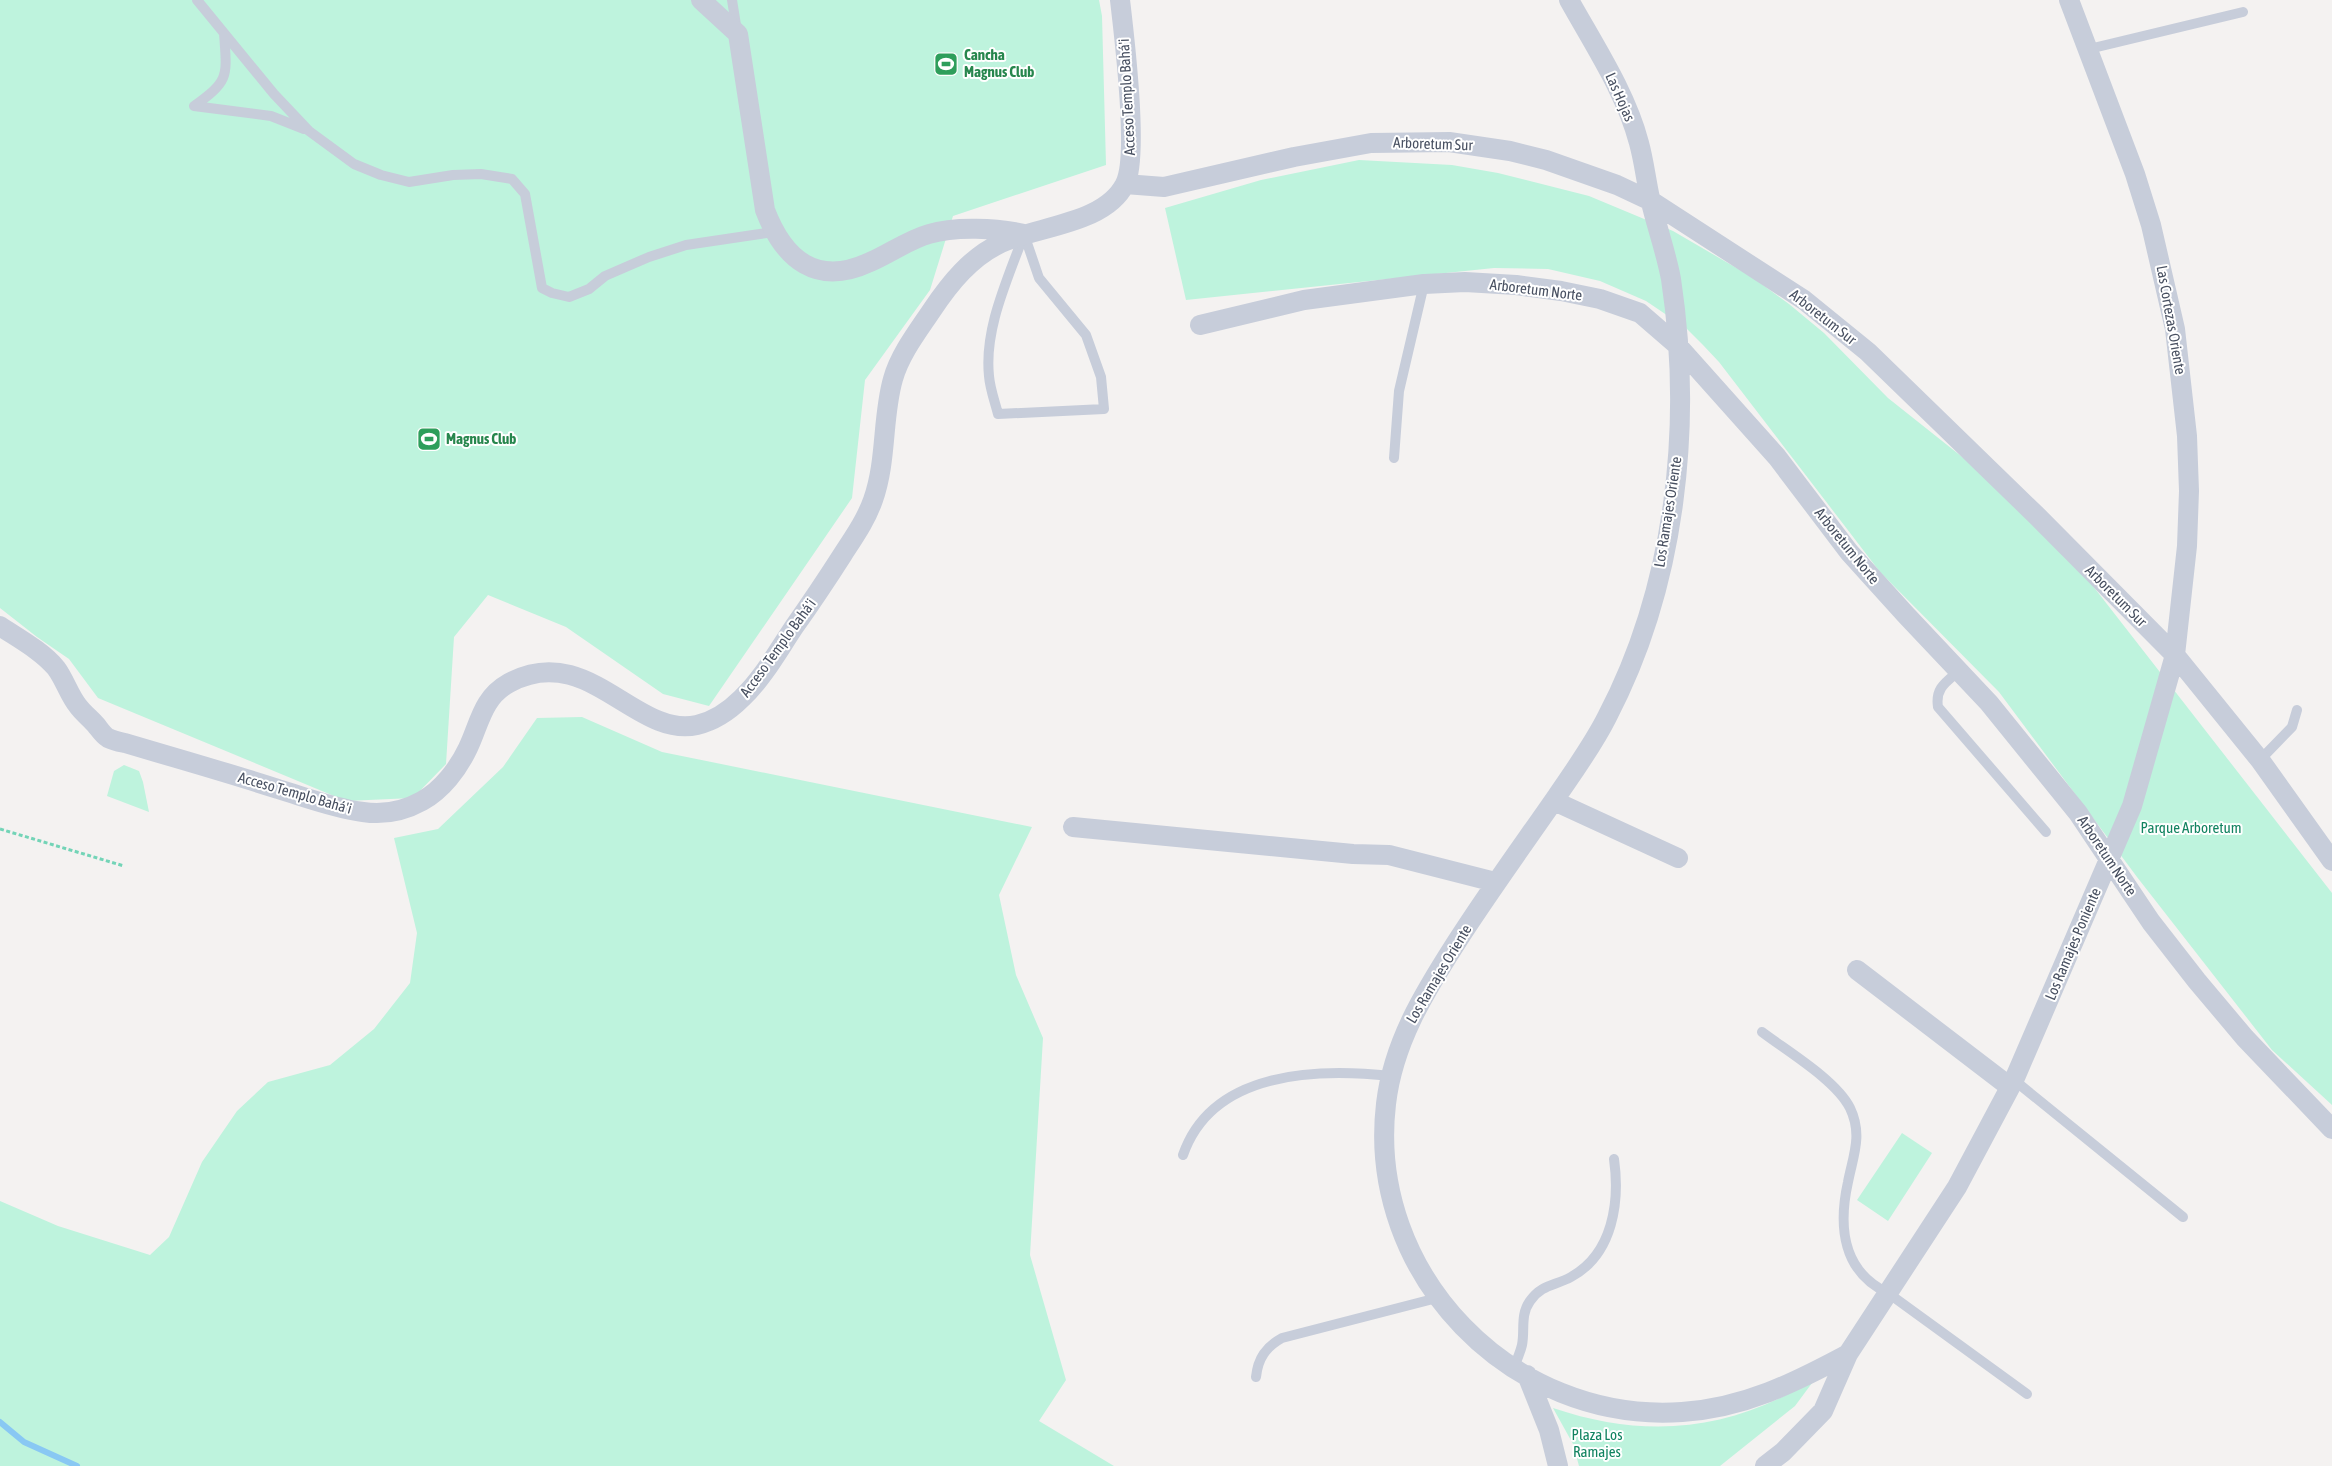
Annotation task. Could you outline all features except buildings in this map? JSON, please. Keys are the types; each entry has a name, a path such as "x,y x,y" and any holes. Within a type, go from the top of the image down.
{"street":[{"path":"701,0 738,34 765,210 773,232 801,263 816,270 833,273 850,270 869,263 926,235 938,232 1002,229 1024,234"},
{"name":"Acceso Templo Bahá'i","path":"0,626 55,666 77,705 108,738 316,801 366,812 384,813 411,806 426,799 441,788 468,748 479,716 490,697 507,684 522,677 540,674 572,676 591,682 669,725 683,727 700,725 718,717 740,701 756,682 816,596 868,516 881,468 892,381 900,362 948,286 976,259 997,245 1024,234 1082,218 1101,208 1117,196 1125,184 1130,170 1130,130 1127,68 1120,0"},
{"name":"Las Hojas","path":"1569,0 1615,83 1639,141 1651,201"},
{"name":"Las Cortezas Oriente","path":"2069,0 2135,174 2151,225 2175,329 2187,436 2189,491 2184,583 2175,655"},
{"name":"Arboretum Sur","path":"1125,184 1164,187 1294,156 1371,143 1449,142 1510,151 1546,160 1617,185 1651,201 1804,300 1868,352 2044,523 2175,655 2260,760 2293,809 2332,861"},
{"name":"Los Ramajes Oriente","path":"1520,1371 1478,1342 1437,1298 1420,1272 1407,1245 1389,1188 1384,1128 1391,1076 1404,1034 1419,1003 1495,882 1554,801 1606,720 1625,678 1655,591 1666,546 1677,462 1679,394 1670,277 1651,201"},
{"name":"Arboretum Norte","path":"1200,325 1304,300 1424,284 1465,282 1516,285 1600,299 1640,313 1676,345 1777,457 1849,552 1906,616 1990,703 2078,814 2151,922 2203,988 2258,1052 2332,1129"},
{"name":"Los Ramajes Poniente","path":"1765,1466 1783,1452 1822,1411 1848,1354 1957,1187 2012,1084 2132,806 2175,655"},
{"path":"1554,801 1678,858"},
{"path":"1073,827 1352,854 1388,855 1495,882"},
{"path":"1857,970 2012,1084"},
{"name":"Los Ramajes Poniente","path":"1520,1371 1560,1394 1588,1403 1625,1410 1676,1413 1736,1404 1766,1395 1795,1383 1848,1354"},
{"path":"1520,1371 1549,1430 1558,1466"}],"lane":[{"path":"197,0 274,94 309,131 354,164 381,176 409,182 453,175 481,174 512,179 525,194 542,288 552,293 569,297 589,289 605,276 649,257 686,245 773,232"},
{"path":"732,0 738,34"},
{"path":"2089,49 2243,12"},
{"path":"224,33 226,64 224,79 216,90 194,106 271,116 309,131"},
{"path":"1024,234 1039,278 1086,335 1101,377 1104,409 998,414 989,377 988,348 998,310 1024,234"},
{"path":"1394,458 1399,391 1424,284"},
{"path":"1959,671 1938,689 1936,697 1938,707 2046,832"},
{"path":"2260,760 2292,727 2297,710"},
{"path":"1762,1032 1837,1089 1851,1109 1855,1122 1857,1142 1845,1198 1844,1219 1847,1245 1852,1261 1858,1271 1866,1281 1888,1293 2027,1394"},
{"path":"1183,1155 1188,1139 1208,1113 1226,1100 1252,1087 1288,1077 1332,1072 1391,1076"},
{"path":"2012,1084 2183,1217"},
{"path":"1520,1371 1522,1322 1528,1304 1543,1288 1577,1274 1588,1265 1602,1246 1612,1219 1616,1200 1614,1159"},
{"path":"1256,1377 1260,1358 1265,1350 1282,1338 1437,1298"}],"path":[{"path":"0,829 124,866"}],"green space":[{"name":"Magnus Club","path":"0,0 1099,0 1102,16 1106,165 953,216 930,290 865,380 852,498 709,706 663,694 566,627 488,595 454,637 446,764 413,798 346,801 98,698 69,659 0,608"},
{"name":"Parque Arboretum","path":"1359,160 1452,165 1498,173 1589,196 1673,231 1752,277 1789,304 1824,333 1888,398 2000,487 2089,581 2332,893 2332,1105 2272,1050 2137,877 1999,692 1880,572 1719,362 1686,328 1646,301 1600,281 1548,269 1494,268 1186,300 1165,208 1261,180"},
{"path":"582,717 662,752 1032,827 999,895 1016,975 1043,1038 1030,1255 1066,1380 1039,1421 1114,1466 0,1466 0,1201 58,1226 150,1255 169,1237 202,1162 237,1111 268,1082 330,1065 374,1029 410,983 417,933 394,838 438,829 503,767 537,718"},
{"path":"124,765 139,771 149,812 107,796 114,771"},
{"path":"1902,1133 1932,1153 1888,1221 1857,1200"},
{"name":"Plaza Los Ramajes","path":"1815,1379 1795,1406 1720,1466 1579,1466 1573,1444 1553,1408 1588,1418 1622,1424 1655,1427 1688,1425 1752,1410"}],"waterway":[{"path":"0,1422 24,1442 77,1466"}],"place":[{"name":"Cancha Magnus Club","path":"946,64"},
{"name":"Magnus Club","path":"429,439"}]}
